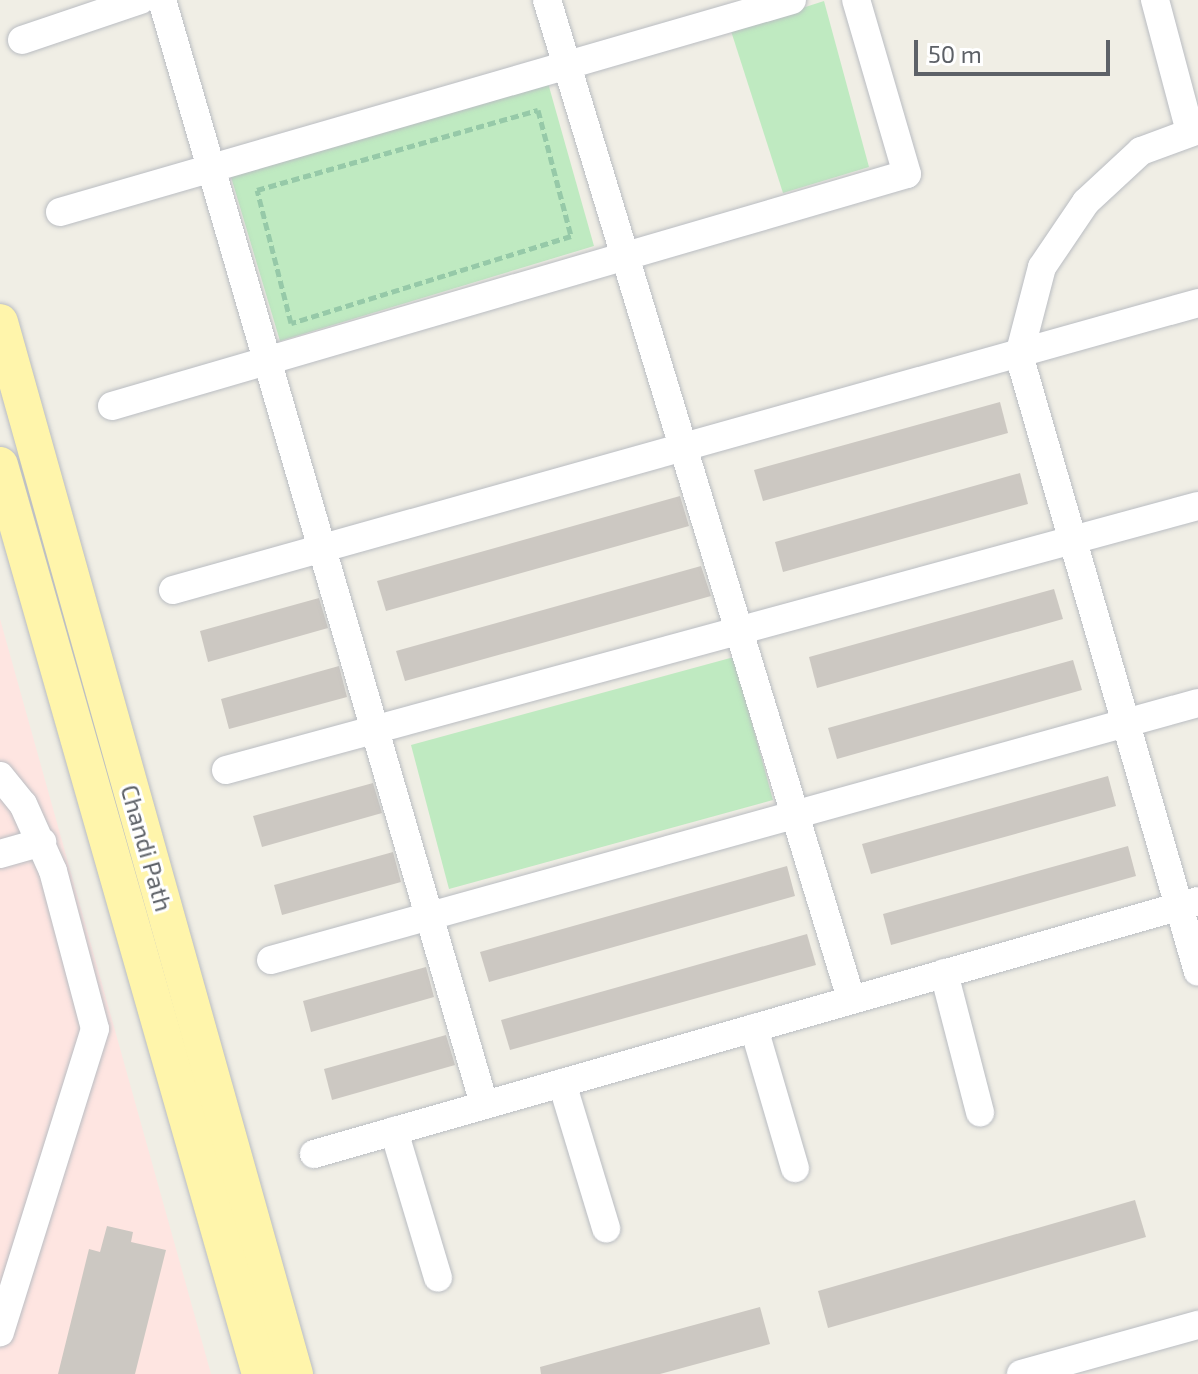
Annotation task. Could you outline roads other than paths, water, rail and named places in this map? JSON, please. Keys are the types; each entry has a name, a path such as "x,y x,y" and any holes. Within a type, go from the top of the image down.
{"main road":[{"name":"Chandi Path","path":"0,322 295,1374"},
{"name":"Chandi Path","path":"0,465 260,1374"}],"street":[{"path":"22,40 140,0"},
{"path":"162,0 484,1104"},
{"path":"547,0 851,999"},
{"path":"60,212 210,166 792,0"},
{"path":"112,406 907,174 856,0"},
{"path":"1155,0 1194,131 1141,151 1086,202 1042,267 1019,355 1127,723 1189,904 1198,972"},
{"path":"173,590 1198,303"},
{"path":"226,770 1072,543 1198,506"},
{"path":"271,960 1198,703"},
{"path":"0,776 42,842 95,1029 2,1318"},
{"path":"0,854 42,842"},
{"path":"314,1154 1189,904"},
{"path":"944,973 980,1112"},
{"path":"754,1028 795,1168"},
{"path":"562,1083 606,1228"},
{"path":"394,1131 438,1278"},
{"path":"1021,1374 1065,1368 1198,1325"}]}
